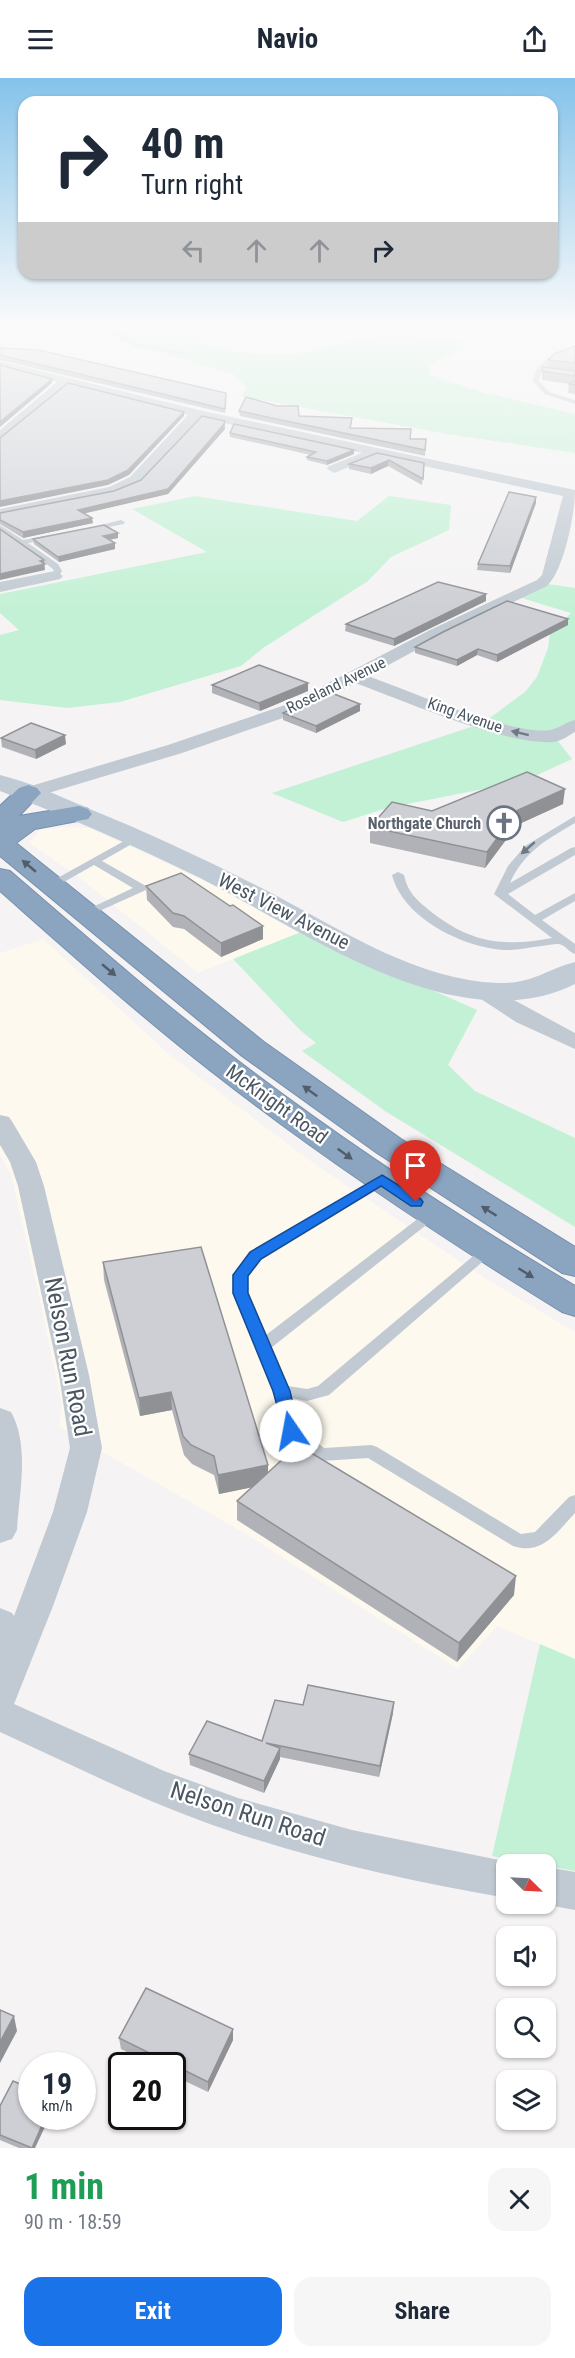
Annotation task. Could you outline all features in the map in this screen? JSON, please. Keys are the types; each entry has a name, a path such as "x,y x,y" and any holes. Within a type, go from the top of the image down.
{"highway":[{"path":"0,796 28,793"},
{"path":"0,827 7,814 28,793"},
{"path":"0,842 27,822 79,814"},
{"name":"McKnight Road","path":"0,842 254,1050 322,1099 469,1198 575,1264"},
{"name":"McKnight Road","path":"0,877 221,1063 433,1214 575,1303"}],"street":[{"path":"0,437 19,421"},
{"path":"0,513 113,490 130,484 190,421"},
{"path":"230,421 375,452"},
{"path":"334,469 375,452"},
{"name":"Roseland Avenue","path":"28,793 175,749 275,715 547,580 571,493 375,452"},
{"path":"0,587 55,576"},
{"name":"King Avenue","path":"354,677 483,723 528,735 554,736 575,725"},
{"name":"West View Avenue","path":"0,782 79,814 207,872 383,959 435,980 486,992 533,990 560,980 575,971"},
{"path":"486,992 524,1017 575,1042"},
{"name":"Nelson Run Road","path":"0,1123 23,1162 31,1186 74,1375 86,1448 69,1512 0,1695"},
{"path":"0,1420 6,1460 0,1530"},
{"path":"0,1623 16,1656"},
{"name":"Nelson Run Road","path":"0,1714 200,1803 297,1834 411,1863 496,1877"},
{"path":"556,1888 575,1891"}],"lane":[{"path":"79,531 121,522"},
{"path":"0,527 55,566 58,571 55,576"},
{"path":"22,542 58,536"},
{"path":"500,894 509,871 526,847 575,819"},
{"path":"51,885 133,839"},
{"path":"500,894 575,850"},
{"path":"86,914 142,888 94,861"},
{"path":"398,875 402,894 455,934 481,944 501,947 526,948 561,940"},
{"path":"500,894 575,950"},
{"path":"534,920 575,896"},
{"path":"382,1179 256,1255 240,1275 240,1293 282,1391 291,1431 321,1455 371,1451 519,1541 540,1539 575,1502"},
{"path":"263,1346 433,1214"},
{"path":"282,1391 307,1395 323,1391 489,1250"}],"shaded area":[{"path":"66,827 89,828 214,885 301,932 198,973 80,878 29,843 41,830"},
{"path":"43,939 171,1056 316,1165 485,1278 575,1332 575,1659 497,1626 458,1669 241,1531 59,1427 62,1405 39,1296 11,1175 0,1155 0,953"}],"green space":[{"path":"374,421 575,421 575,453"},
{"path":"195,496 357,521 389,496 451,505 449,530 391,557 368,581 263,648 241,666 120,702 67,708 0,700 0,635 19,630 0,613 0,594 207,552 132,509"},
{"path":"542,583 575,588 575,725 554,736 572,759 524,781 387,808 343,822 272,793 483,723 525,692 537,677 548,648 550,633 571,613 515,596"},
{"path":"301,932 477,1010 448,1065 475,1091 575,1138 575,1227 385,1111 302,1051 316,1043 300,1030 233,959"},
{"path":"540,1644 575,1659 575,1871 556,1868 556,1854 496,1854 496,1857 492,1856"}],"building":[{"path":"22,421 176,421 128,470 108,480 0,501 0,438"},
{"path":"198,421 225,421 168,489 78,510 92,518 23,532 0,520 0,513 114,491 141,480"},
{"path":"285,421 351,421 350,428 411,429 410,439 426,439 425,450"},
{"path":"234,424 354,450 327,461 307,457 316,452 230,433"},
{"path":"377,453 424,463 423,479 389,460 371,468 349,464"},
{"path":"509,492 536,497 510,566 478,564"},
{"path":"104,525 118,533 103,536 115,543 58,557 33,539"},
{"path":"0,529 44,560 40,561 45,564 0,574"},
{"path":"438,582 486,594 394,639 346,624"},
{"path":"507,601 568,619 497,655 478,649 457,660 415,647 443,632"},
{"path":"259,665 308,683 259,703 212,685"},
{"path":"329,692 360,704 316,726 283,713"},
{"path":"31,723 65,735 35,750 1,738"},
{"path":"527,772 565,789 518,810 487,852 370,827 392,802 432,811"},
{"path":"181,873 263,926 221,943 184,916 173,913 146,886"},
{"path":"201,1247 268,1465 218,1475 214,1456 191,1445 183,1436 171,1392 139,1398 103,1262"},
{"path":"298,1445 516,1576 459,1643 237,1501"},
{"path":"308,1685 394,1702 380,1766 266,1743 280,1748 264,1781 189,1754 207,1721 262,1741 275,1700 303,1705"},
{"path":"146,1988 233,2029 208,2082 186,2071 186,2052 147,2052 119,2038"},
{"path":"0,2010 14,2016 0,2042"},
{"path":"13,2081 18,2083 18,2130 40,2130 32,2148 0,2135 0,2106"}],"place":[{"name":"Northgate Church","path":"504,823"}],"route":[{"path":"291,1431 282,1391 240,1293 240,1275 256,1255 382,1179 416,1202"}]}
